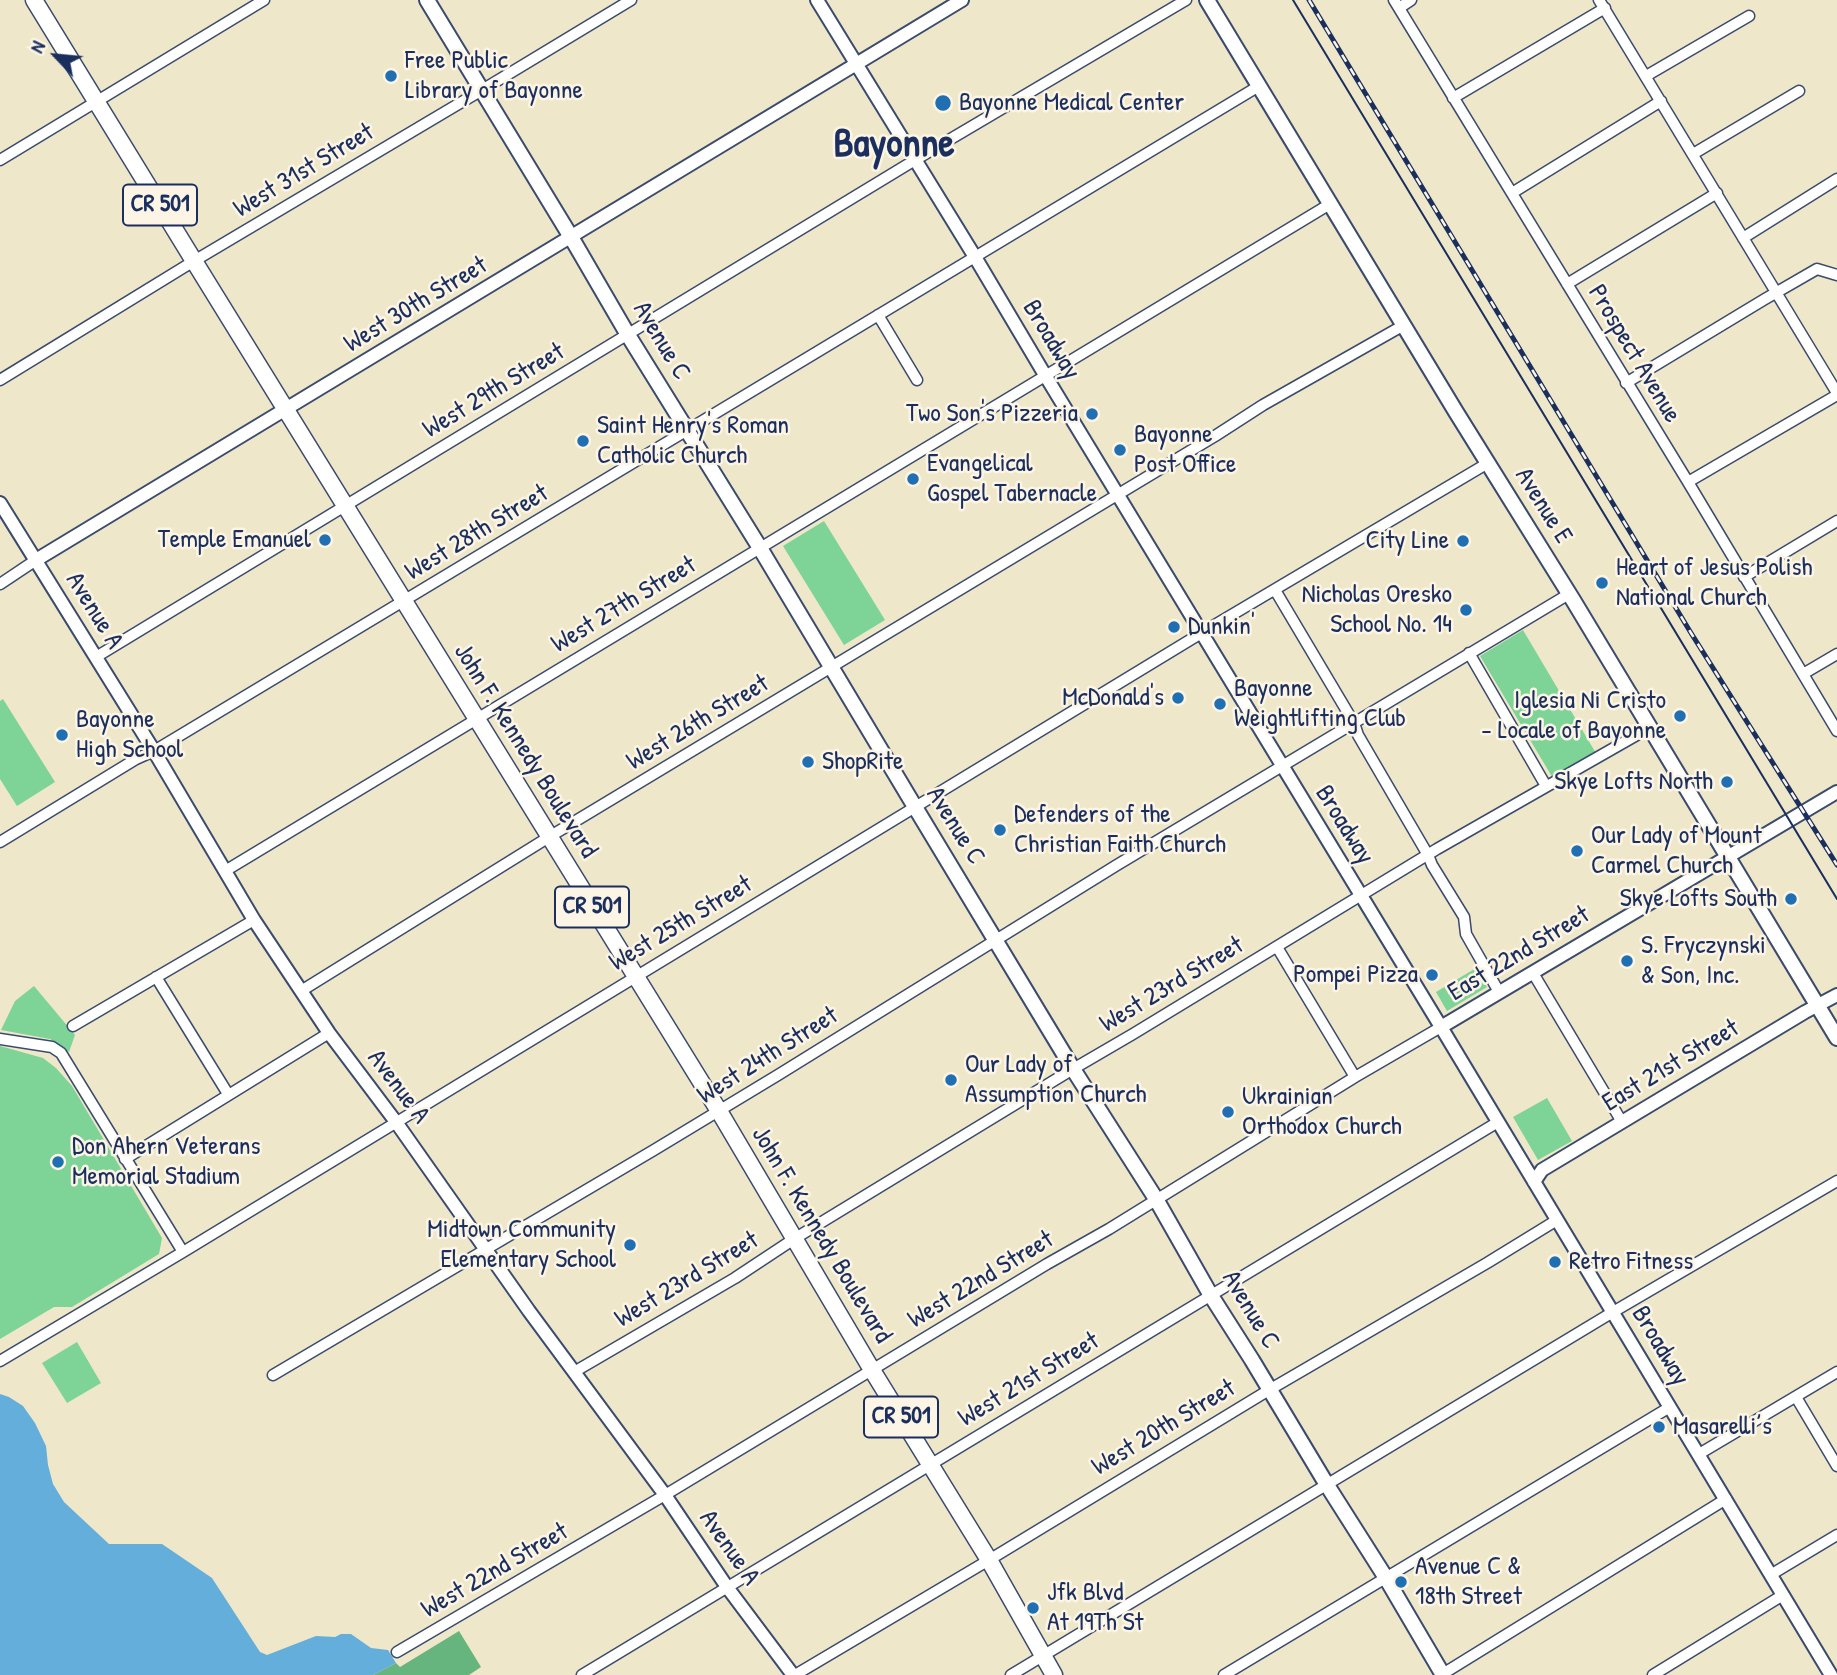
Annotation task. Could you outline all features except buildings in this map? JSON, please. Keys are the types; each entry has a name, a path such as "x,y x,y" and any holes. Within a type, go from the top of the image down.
{"main road":[{"name":"John F. Kennedy Boulevard","path":"34,0 719,1111 872,1370 989,1560 1054,1675"},
{"name":"Avenue C","path":"427,0 1073,1069 1156,1199 1210,1294 1386,1578 1442,1675"},
{"name":"Avenue E","path":"1207,0 1837,1038"}],"street":[{"path":"0,160 264,0"},
{"name":"West 31st Street","path":"0,380 631,0"},
{"name":"Broadway","path":"817,0 1831,1675"},
{"name":"West 30th Street","path":"0,584 962,0"},
{"name":"West 29th Street","path":"96,657 915,160 1186,0"},
{"path":"1396,4 1411,0"},
{"name":"Prospect Avenue","path":"1396,4 1837,731"},
{"path":"1453,98 1602,4 1837,394 1688,482"},
{"path":"1646,76 1749,16"},
{"name":"West 28th Street","path":"0,842 1259,86"},
{"path":"1693,154 1799,91"},
{"path":"1511,193 1661,101"},
{"path":"1743,238 1837,179"},
{"path":"1567,284 1717,193"},
{"name":"West 27th Street","path":"225,871 1329,204"},
{"path":"1626,383 1818,270 1837,275"},
{"path":"878,315 917,380"},
{"name":"West 26th Street","path":"301,991 549,837 1263,405 1404,324"},
{"name":"West 25th Street","path":"0,1361 1202,633 1488,463"},
{"name":"Avenue A","path":"0,503 154,751 254,920 329,1033 665,1495 727,1587 794,1675"},
{"path":"1744,577 1837,521"},
{"path":"1275,590 1464,917 1469,940 1499,992"},
{"name":"West 24th Street","path":"273,1375 589,1190 995,940 1569,594"},
{"path":"1469,653 1546,786"},
{"path":"1804,674 1837,654"},
{"name":"West 23rd Street","path":"574,1372 735,1278 794,1239 1428,855 1649,728"},
{"name":"East 22nd Street","path":"1441,1027 1837,792"},
{"path":"73,1026 254,920"},
{"path":"1278,947 1355,1077"},
{"path":"1533,973 1622,1122"},
{"path":"156,977 228,1094"},
{"name":"East 21st Street","path":"1534,1182 1542,1170 1837,995"},
{"name":"West 22nd Street","path":"397,1653 665,1495 1441,1027"},
{"path":"125,1158 329,1033"},
{"path":"0,1040 52,1047 61,1053 183,1252"},
{"name":"West 21st Street","path":"582,1675 1498,1122"},
{"path":"1011,1675 1613,1312 1837,1181"},
{"name":"West 20th Street","path":"794,1675 1557,1220"},
{"path":"1699,1454 1837,1372"},
{"path":"1796,1397 1837,1465"},
{"path":"1224,1675 1670,1408"},
{"path":"1442,1675 1726,1499"},
{"path":"1772,1574 1837,1535"},
{"path":"1653,1675 1783,1595"}],"green space":[{"path":"824,521 885,620 844,645 783,546"},
{"path":"1523,630 1597,755 1554,780 1480,656"},
{"path":"3,699 55,782 17,806 0,779 0,701"},
{"path":"1476,968 1487,987 1447,1011 1436,992"},
{"path":"34,986 75,1035 69,1052 50,1039 1,1030 15,1001"},
{"name":"Don Ahern Veterans Memorial Stadium","path":"0,1046 43,1058 72,1086 162,1238 159,1254 72,1307 54,1307 0,1339"},
{"path":"1547,1098 1572,1141 1538,1160 1513,1117"},
{"path":"77,1342 101,1383 67,1403 42,1363"},
{"path":"459,1631 481,1667 469,1675 373,1675 396,1663 400,1667"}],"water":[{"path":"0,1394 23,1406 35,1423 46,1446 53,1484 64,1502 109,1544 162,1544 212,1578 260,1652 267,1655 316,1636 351,1634 371,1648 388,1650 396,1663 373,1675 0,1675"}],"tram line":[{"path":"1293,0 1837,899"}],"railway":[{"path":"1309,0 1691,633 1837,865"}],"place":[{"name":"Free Public Library of Bayonne","path":"391,76"},
{"name":"Bayonne Medical Center","path":"943,103"},
{"name":"Two Son's Pizzeria","path":"1092,414"},
{"name":"Saint Henry's Roman Catholic Church","path":"583,441"},
{"name":"Bayonne Post Office","path":"1120,450"},
{"name":"Evangelical Gospel Tabernacle","path":"913,479"},
{"name":"Temple Emanuel","path":"325,540"},
{"name":"City Line","path":"1463,541"},
{"name":"Heart of Jesus Polish National Church","path":"1602,583"},
{"name":"Nicholas Oresko School No. 14","path":"1466,610"},
{"name":"Dunkin'","path":"1174,627"},
{"name":"McDonald's","path":"1178,698"},
{"name":"Bayonne Weightlifting Club","path":"1220,704"},
{"name":"Iglesia Ni Cristo - Locale of Bayonne","path":"1680,716"},
{"name":"Bayonne High School","path":"62,735"},
{"name":"ShopRite","path":"808,762"},
{"name":"Skye Lofts North","path":"1727,782"},
{"name":"Defenders of the Christian Faith Church","path":"1000,830"},
{"name":"Our Lady of Mount Carmel Church","path":"1577,851"},
{"name":"Skye Lofts South","path":"1791,899"},
{"name":"S. Fryczynski & Son, Inc.","path":"1627,961"},
{"name":"Pompei Pizza","path":"1432,975"},
{"name":"Our Lady of Assumption Church","path":"951,1080"},
{"name":"Ukrainian Orthodox Church","path":"1228,1112"},
{"name":"Don Ahern Veterans Memorial Stadium","path":"58,1162"},
{"name":"Midtown Community Elementary School","path":"630,1245"},
{"name":"Retro Fitness","path":"1555,1262"},
{"name":"Masarelli’s","path":"1659,1427"},
{"name":"Avenue C & 18th Street","path":"1401,1582"},
{"name":"Jfk Blvd At 19Th St","path":"1033,1608"}],"district":[{"name":"Bayonne","path":"894,145"}]}
